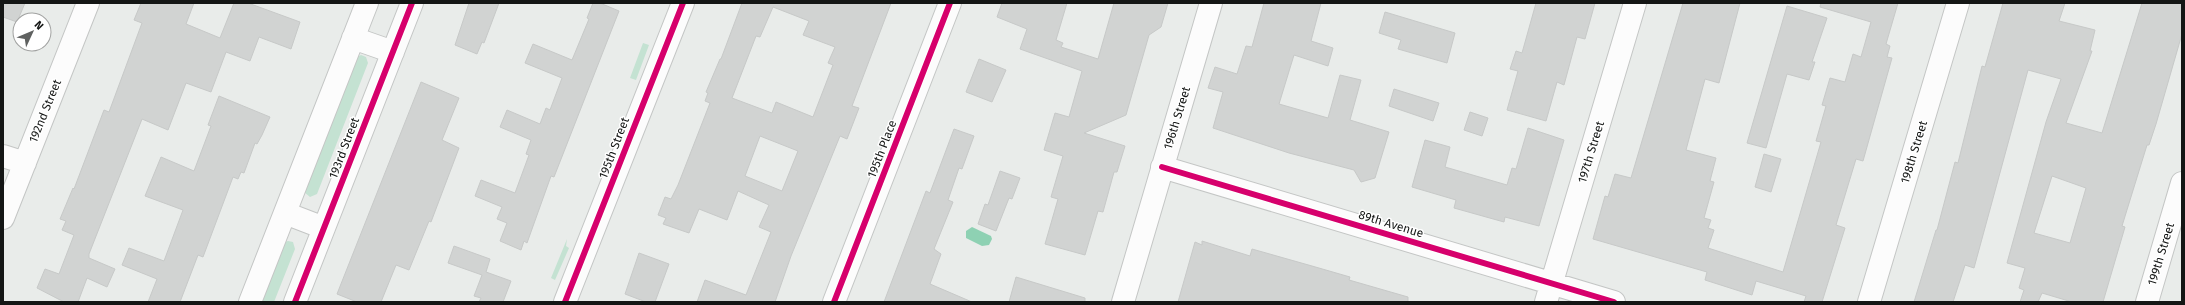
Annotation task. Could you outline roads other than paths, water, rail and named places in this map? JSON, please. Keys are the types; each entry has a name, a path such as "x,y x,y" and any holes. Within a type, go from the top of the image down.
{"street":[{"name":"192nd Street","path":"3,218 88,3"},
{"path":"250,302 367,3"},
{"name":"193rd Street","path":"295,302 412,3"},
{"name":"195th Street","path":"565,302 683,3"},
{"name":"195th Place","path":"834,302 950,3"},
{"name":"196th Street","path":"1123,302 1211,3"},
{"name":"197th Street","path":"1549,293 1635,3"},
{"name":"198th Street","path":"1869,302 1958,3"},
{"path":"353,38 393,52"},
{"path":"3,156 25,163"},
{"name":"89th Avenue","path":"1162,167 1549,293 1614,302"},
{"name":"199th Street","path":"2147,302 2182,183"},
{"path":"285,213 324,228"}]}
